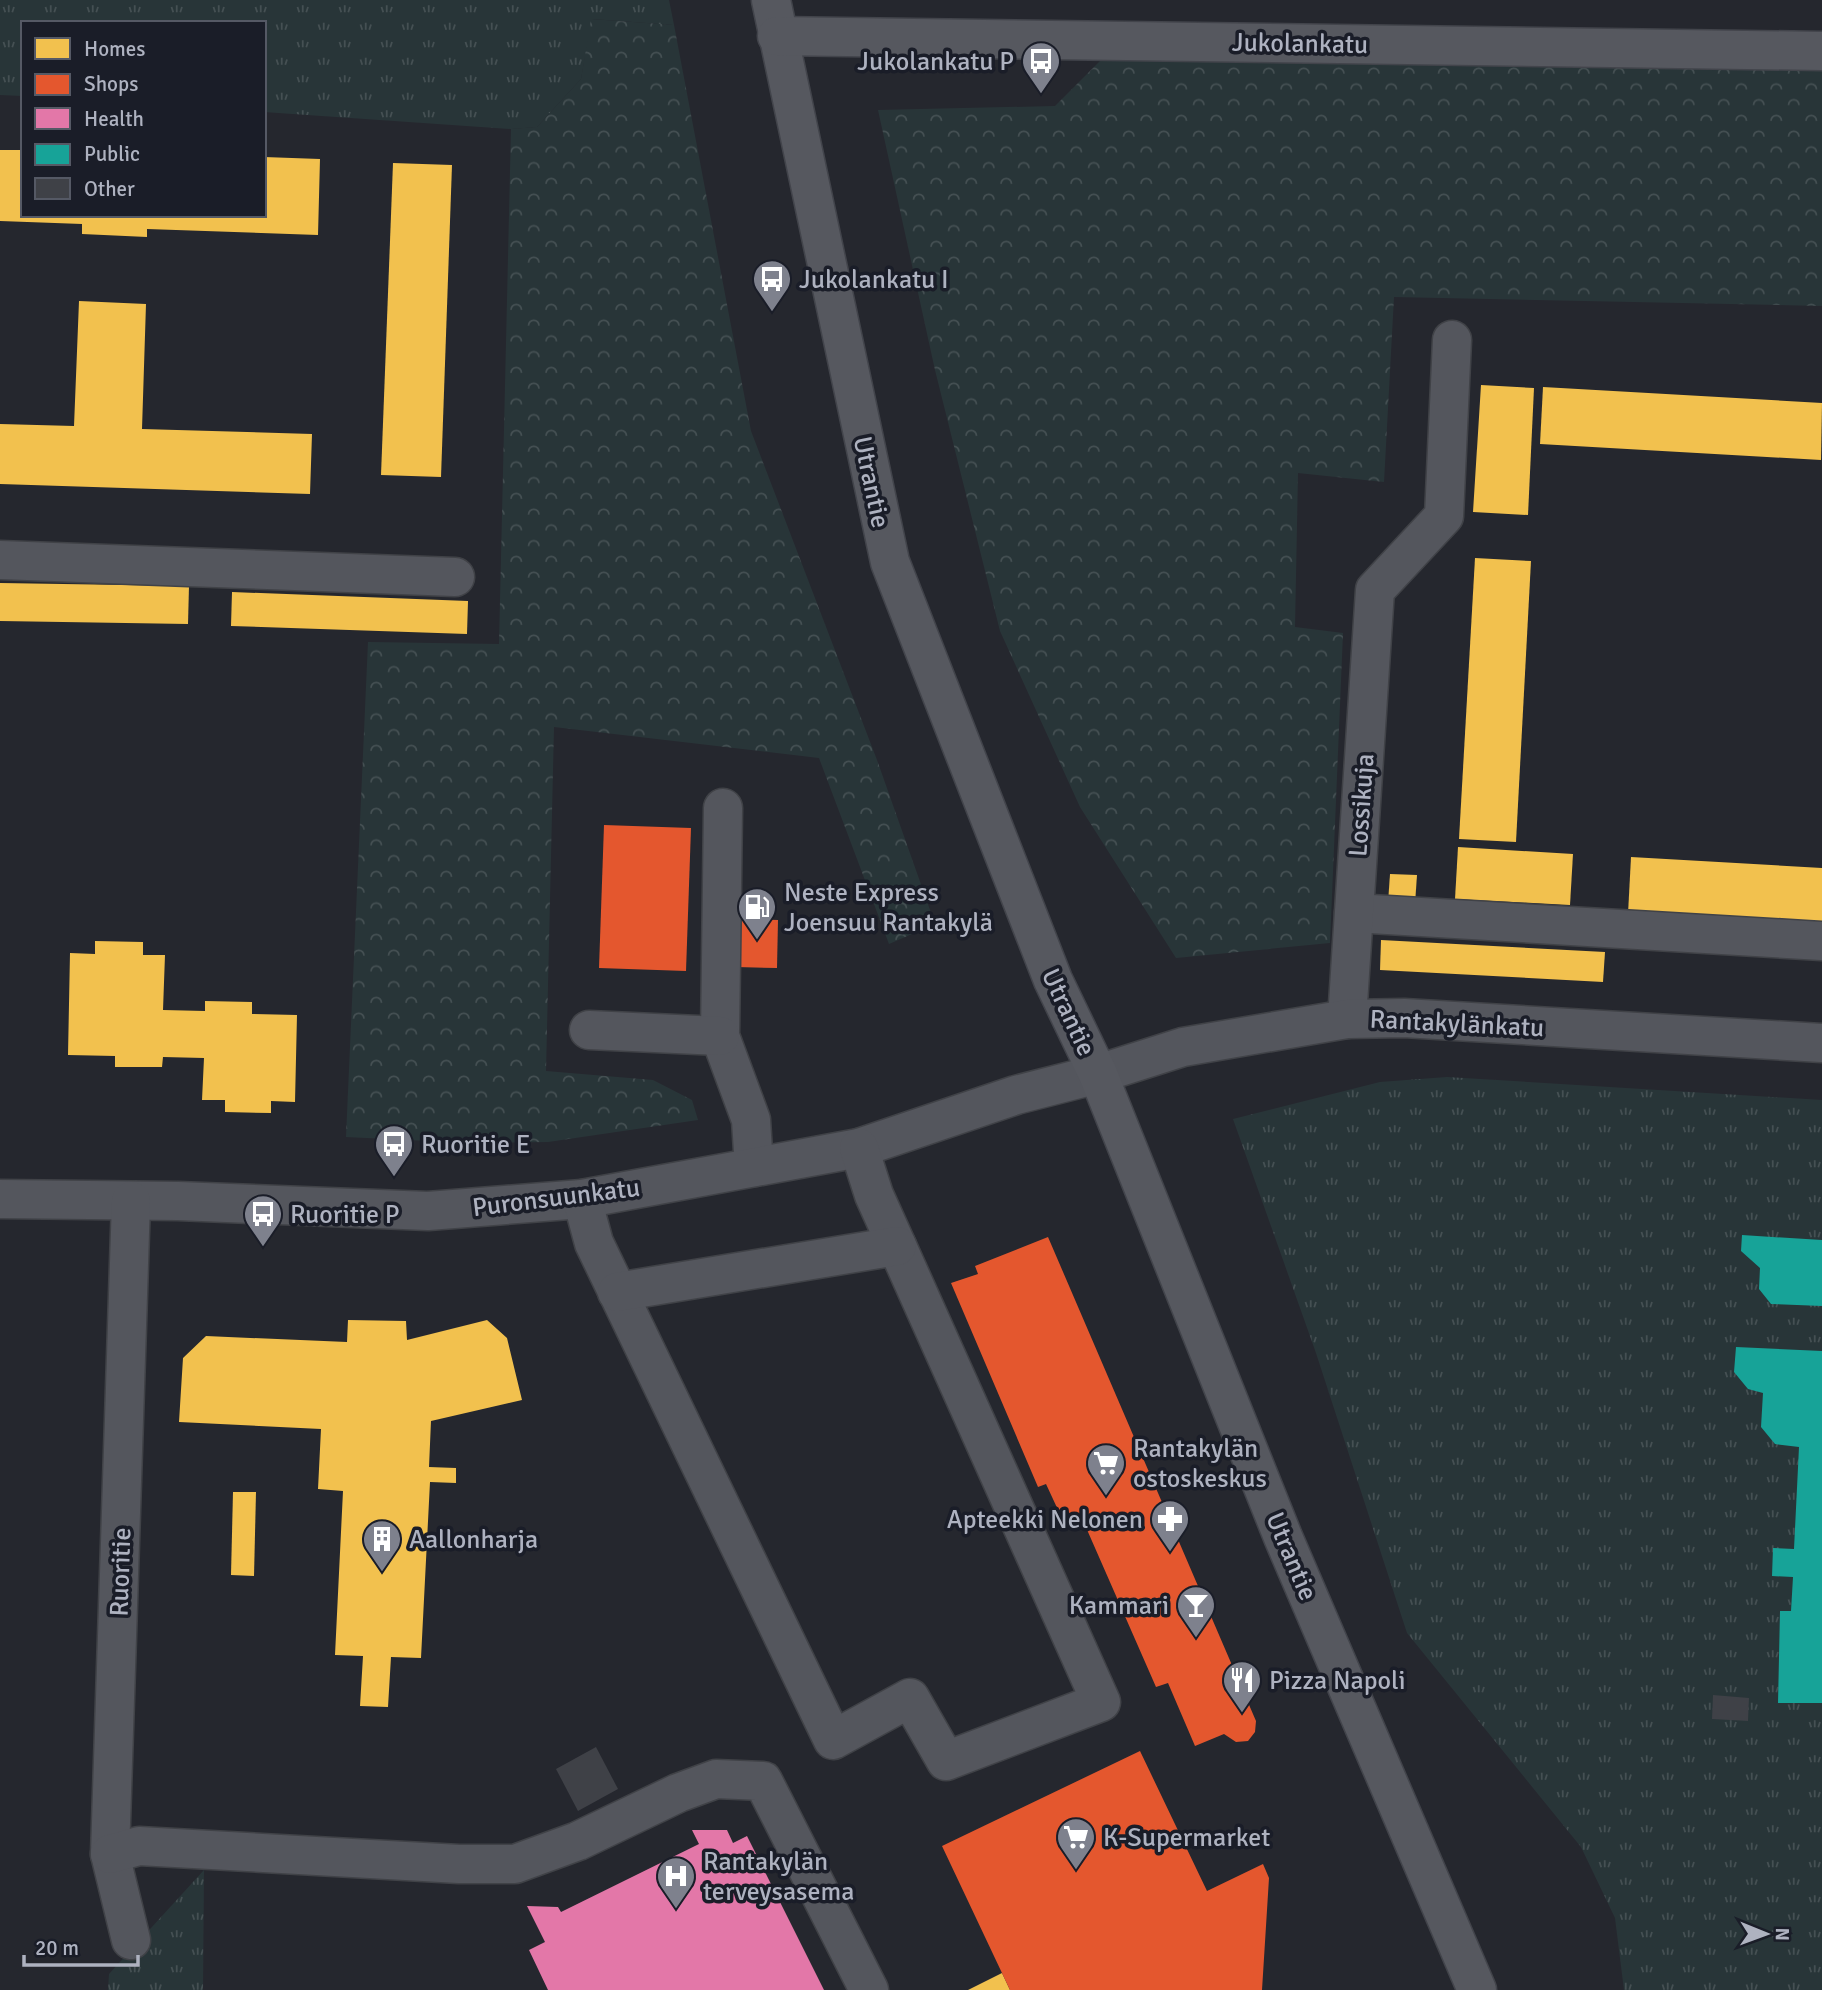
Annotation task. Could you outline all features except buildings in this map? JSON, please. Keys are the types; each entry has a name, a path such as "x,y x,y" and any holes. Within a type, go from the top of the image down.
{"main road":[{"name":"Jukolankatu","path":"774,18 1822,51"},
{"name":"Utrantie","path":"774,18 890,562 1053,980 1098,1074 1283,1536 1477,1990"}],"street":[{"name":"Lossikuja","path":"1347,1019 1375,590 1444,516 1452,340"},
{"path":"0,560 455,577"},
{"path":"723,808 720,1036 751,1120 754,1167"},
{"path":"1354,913 1822,941"},
{"name":"Rantakylänkatu","path":"1098,1074 1183,1048 1347,1019 1404,1018 1822,1043"},
{"path":"589,1030 720,1036"},
{"name":"Puronsuunkatu","path":"0,1199 428,1211 582,1199 859,1148 1016,1095 1098,1074"},
{"path":"582,1199 594,1243 833,1740 910,1698 946,1760 1101,1702 874,1195 859,1148"},
{"name":"Ruoritie","path":"131,1201 110,1854 131,1940"},
{"path":"617,1292 897,1246"},
{"path":"110,1854 139,1846 290,1852 459,1864 515,1864 578,1841 678,1793 716,1779 763,1781 869,1990"}],"green space":[{"path":"0,0 669,0 674,25 592,19 581,79 537,127 511,129 266,112 266,21 21,21 21,96 0,95"},
{"path":"591,19 674,25 751,431 877,760 935,924 889,944 819,758 554,727 546,1071 653,1080 692,1100 698,1120 548,1142 471,1143 346,1137 368,642 499,644 511,129 537,127 581,79"},
{"path":"1104,57 1822,66 1822,306 1394,297 1384,482 1298,473 1295,627 1343,633 1330,943 1176,958 1080,807 1000,631 935,370 878,110 1055,106"},
{"path":"1447,1077 1822,1100 1822,1990 1624,1990 1615,1918 1581,1847 1407,1633 1316,1353 1233,1119 1380,1082"},
{"path":"204,1870 203,1990 108,1990 109,1974"}],"place":[{"name":"Jukolankatu P","path":"1041,95"},
{"name":"Jukolankatu I","path":"772,313"},
{"name":"Neste Express Joensuu Rantakylä","path":"757,941"},
{"name":"Ruoritie E","path":"394,1178"},
{"name":"Ruoritie P","path":"263,1248"},
{"name":"Rantakylän ostoskeskus","path":"1106,1497"},
{"name":"Apteekki Nelonen","path":"1170,1553"},
{"name":"Aallonharja","path":"382,1573"},
{"name":"Kammari","path":"1196,1639"},
{"name":"Pizza Napoli","path":"1242,1714"},
{"name":"K-Supermarket","path":"1076,1871"},
{"name":"Rantakylän terveysasema","path":"676,1910"}]}
